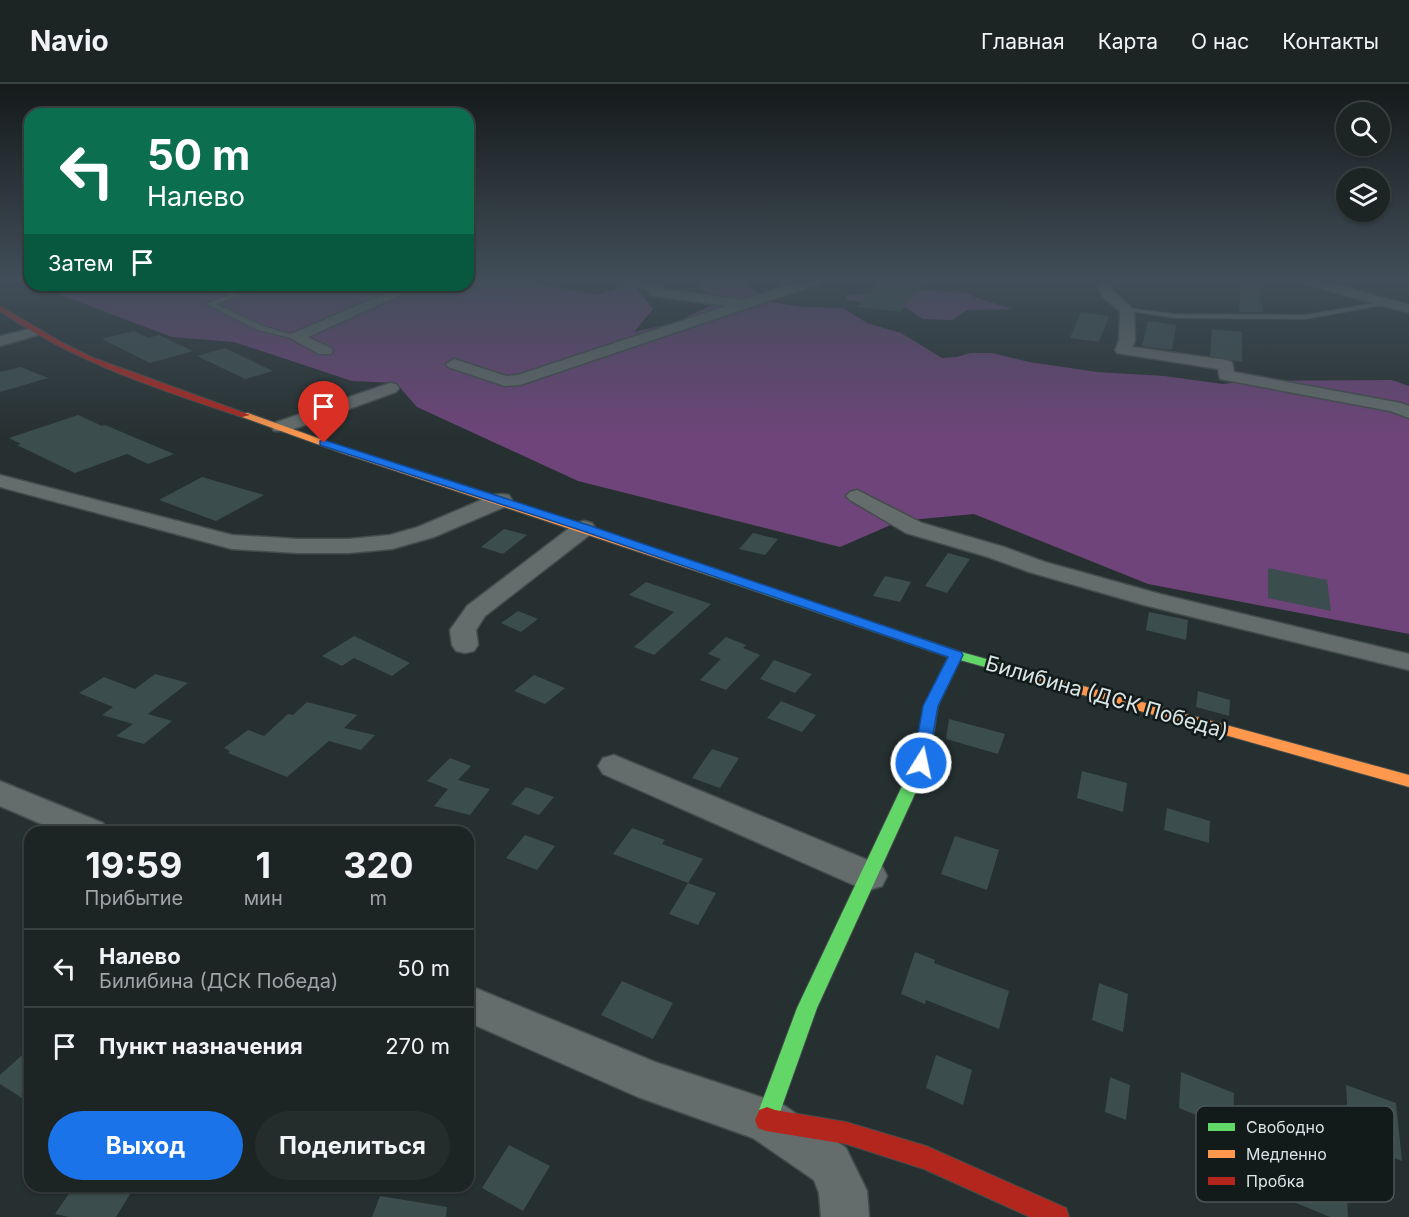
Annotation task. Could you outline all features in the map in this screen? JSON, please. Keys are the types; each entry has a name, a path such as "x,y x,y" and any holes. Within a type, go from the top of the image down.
{"street":[{"path":"0,341 26,334"},
{"name":"Билибина (ДСК Победа)","path":"36,334 66,350 120,373 345,451 501,500 956,655 1409,781"},
{"path":"297,337 304,334"},
{"path":"454,364 505,381 520,380 660,334"},
{"path":"1127,334 1123,350 1226,365 1226,375 1395,407 1409,413"},
{"path":"297,337 325,351"},
{"path":"281,427 390,388"},
{"path":"0,481 232,542 297,546 349,546 392,542 426,532 501,500"},
{"path":"856,496 914,528 996,552 1037,567 1153,600 1409,662"},
{"path":"465,645 463,630 476,611 584,528"},
{"path":"766,1120 807,1008 921,763 931,706 956,655"},
{"path":"614,766 869,876"},
{"path":"0,793 77,826"},
{"path":"474,1007 653,1082 766,1120 846,1133 926,1158 1057,1217"},
{"path":"766,1120 830,1164 843,1191 845,1217"}],"lane":[{"path":"284,334 297,337"}],"shaded area":[{"path":"164,334 902,334 942,358 970,353 992,353 1029,362 1097,372 1164,376 1223,384 1246,381 1392,380 1409,386 1409,634 1148,584 974,514 900,521 840,547 578,481 417,407 396,383 352,381 234,342 172,337"}],"building":[{"path":"123,334 140,334 148,338 159,335 193,351 150,363 102,339"},
{"path":"1072,334 1102,334 1099,342 1070,338"},
{"path":"1145,334 1175,334 1172,350 1142,346"},
{"path":"1212,334 1242,334 1242,362 1210,356"},
{"path":"225,348 273,371 245,379 197,356"},
{"path":"21,367 48,378 0,392 0,372"},
{"path":"78,415 174,454 148,464 127,454 75,473 17,445 21,444 9,438"},
{"path":"202,477 264,495 216,521 159,500"},
{"path":"504,529 527,535 503,554 481,547"},
{"path":"753,533 778,539 765,555 739,549"},
{"path":"948,553 970,559 947,593 925,586"},
{"path":"1268,568 1327,580 1331,611 1268,598"},
{"path":"885,576 911,582 900,602 873,596"},
{"path":"646,582 711,604 654,655 634,647 674,612 629,595"},
{"path":"518,611 538,619 521,632 501,623"},
{"path":"1149,612 1188,620 1186,640 1146,630"},
{"path":"354,636 410,663 392,676 354,658 342,666 322,656"},
{"path":"726,637 746,645 743,648 760,655 726,690 700,680 721,659 708,654"},
{"path":"774,660 812,674 795,693 760,679"},
{"path":"155,674 188,683 148,714 172,721 144,744 116,736 133,724 102,715 113,707 79,693 104,677 135,689"},
{"path":"534,675 565,688 545,704 514,691"},
{"path":"1198,691 1230,700 1229,716 1196,707"},
{"path":"781,701 816,715 802,732 767,718"},
{"path":"307,702 357,715 344,728 375,735 361,750 329,741 287,777 228,753 230,751 224,748 248,730 264,736 288,714 293,715"},
{"path":"949,719 1005,734 998,754 946,739"},
{"path":"712,749 739,758 720,788 692,778"},
{"path":"450,758 471,766 458,780 490,789 470,815 434,806 448,789 427,781"},
{"path":"1082,771 1127,783 1123,812 1077,798"},
{"path":"526,787 554,797 539,815 511,804"},
{"path":"1167,808 1210,821 1209,843 1164,830"},
{"path":"632,828 665,840 662,844 703,859 688,883 613,854"},
{"path":"525,835 555,846 537,870 506,858"},
{"path":"955,836 999,850 987,890 941,874"},
{"path":"688,883 716,893 698,925 669,914"},
{"path":"915,952 935,960 934,963 1009,991 999,1029 926,1000 925,1004 901,994"},
{"path":"622,981 673,1003 653,1039 601,1015"},
{"path":"1099,983 1128,994 1123,1032 1092,1020"},
{"path":"24,1053 24,1099 0,1084 0,1075"},
{"path":"936,1055 972,1070 963,1105 926,1088"},
{"path":"1181,1072 1234,1093 1234,1106 1196,1106 1196,1115 1179,1108"},
{"path":"1110,1077 1130,1085 1126,1120 1105,1112"},
{"path":"1346,1085 1396,1103 1402,1161 1394,1158 1394,1106 1347,1106"},
{"path":"509,1145 550,1166 523,1211 482,1188"},
{"path":"70,1192 131,1192 116,1217 69,1217 55,1214"},
{"path":"380,1196 447,1207 446,1217 372,1217"},
{"path":"1294,1202 1347,1202 1348,1217 1330,1217"}],"traffic: fast":[{"path":"715,573 956,655 1028,675"},
{"path":"767,1118 807,1008 921,763 931,706 956,655"}],"traffic: slow":[{"path":"245,415 345,451 715,573"},
{"path":"1028,675 1409,781"}],"traffic: jam":[{"path":"41,334 88,359 118,371 245,415"},
{"path":"767,1118 766,1120 846,1133 926,1158 1057,1217"}],"route":[{"path":"324,443 501,500 956,655 931,706 921,763"}]}
